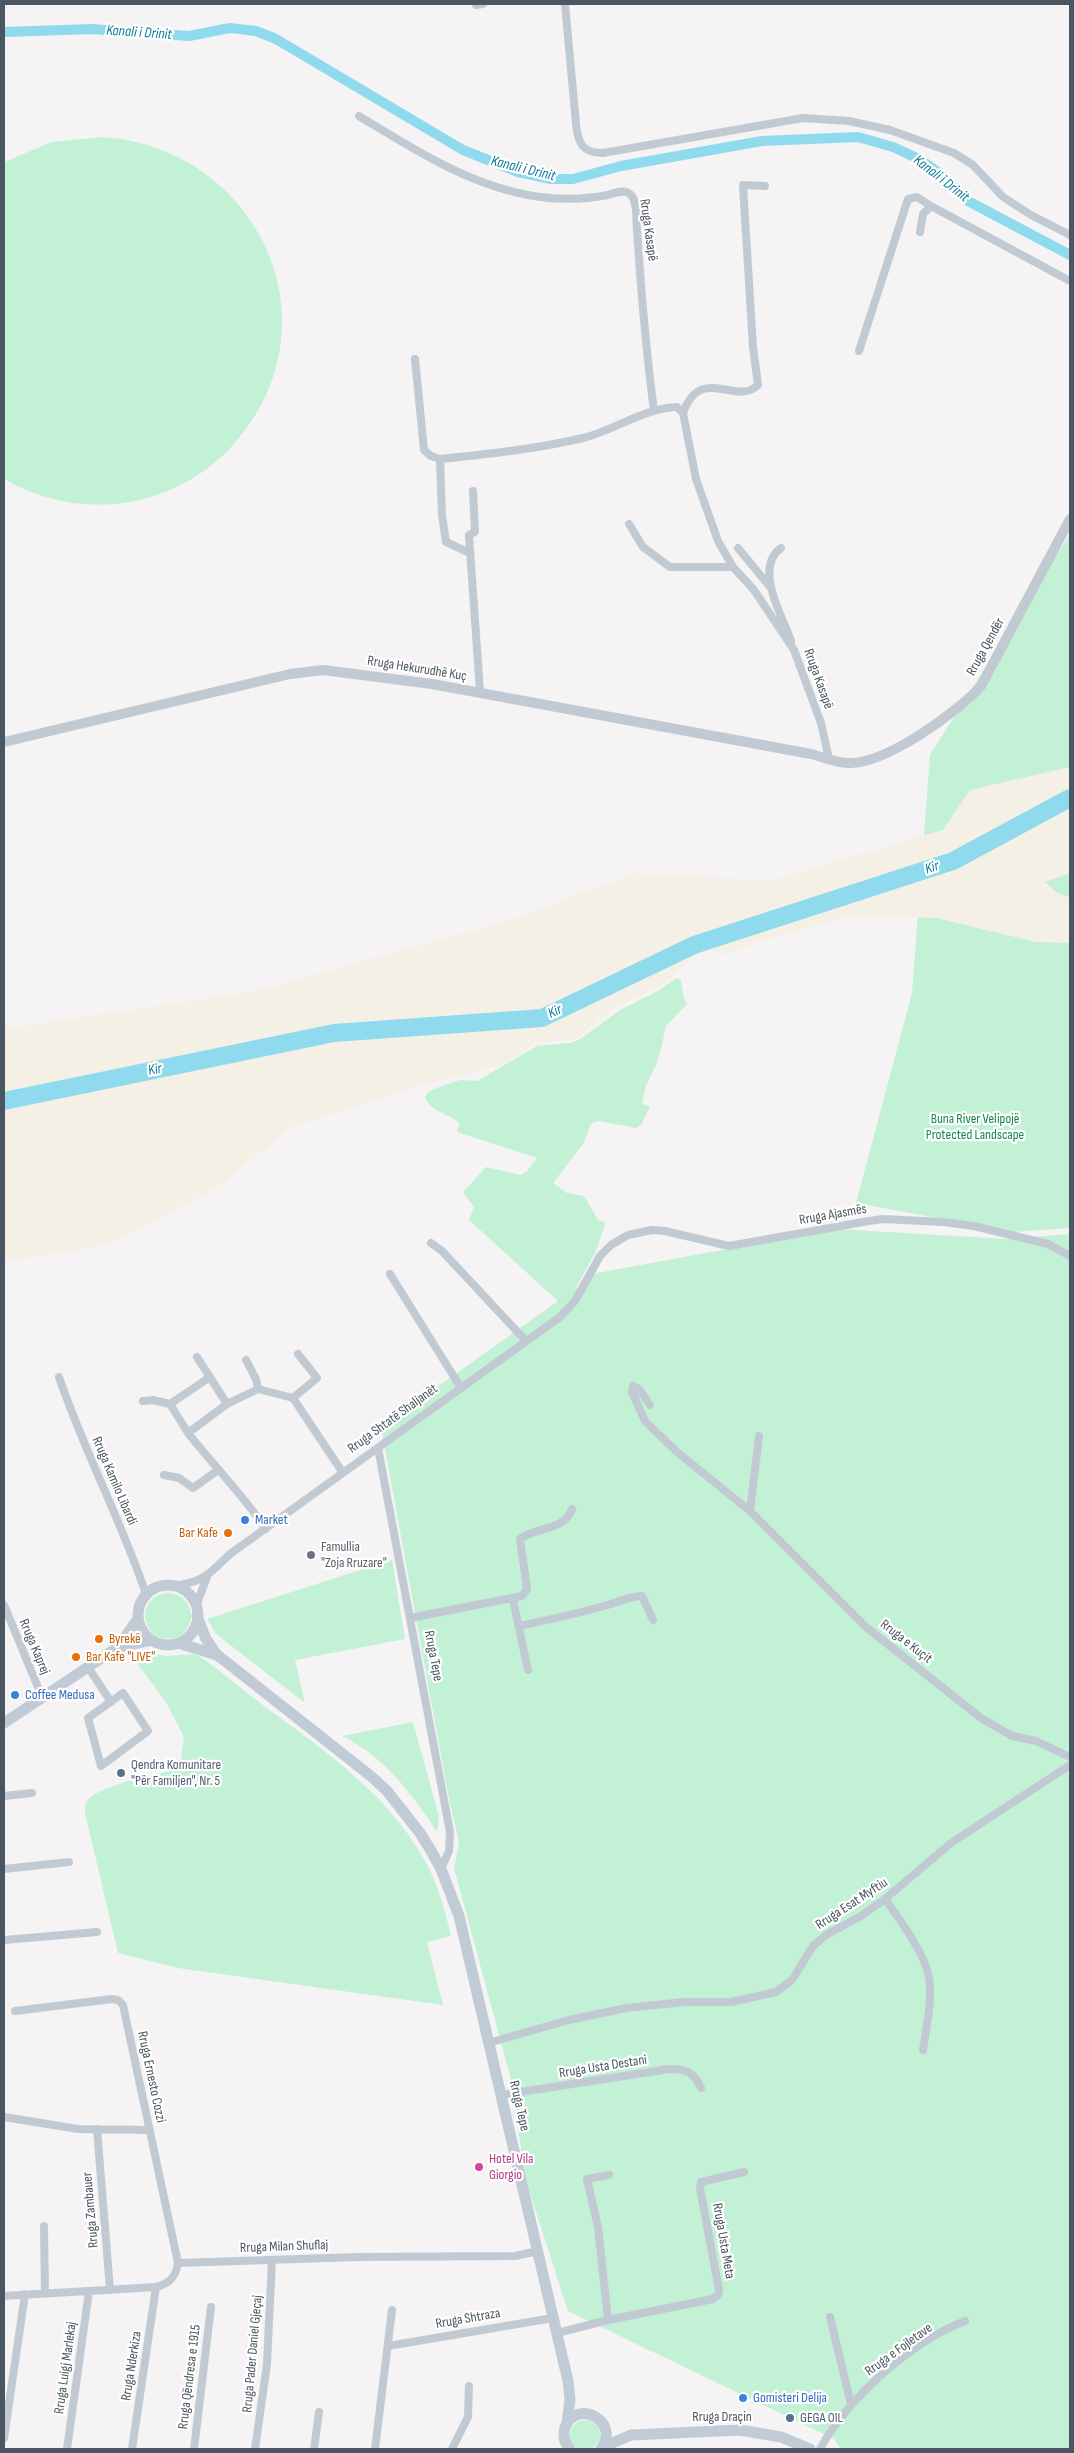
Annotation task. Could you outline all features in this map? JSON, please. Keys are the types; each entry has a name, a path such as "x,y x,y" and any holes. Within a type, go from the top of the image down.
{"main road":[{"path":"166,1585 175,1586 184,1590 197,1611 195,1628 188,1637 178,1643 165,1644 152,1640 142,1631 138,1619 139,1606 146,1594 155,1588 166,1585"},
{"name":"Rruga Tepe","path":"197,1611 206,1639 216,1655 372,1777 398,1804 420,1832 441,1869 459,1916 568,2381 570,2399 564,2439 570,2449"},
{"path":"4,1723 118,1647 138,1619"},
{"path":"118,1647 152,1640"},
{"name":"Rruga Tepe","path":"178,1643 216,1655"},
{"name":"Rruga Tepe","path":"568,2381 575,2398 590,2414 603,2424"},
{"path":"567,2424 576,2415 590,2414"},
{"path":"602,2448 607,2436 603,2424"},
{"name":"Rruga Draçin","path":"603,2424 631,2434 740,2430 781,2437 810,2449"},
{"name":"Rruga Draçin","path":"602,2448 631,2434"}],"street":[{"path":"565,4 578,141 584,149 592,153 603,153 803,118 849,121 890,130 954,153 972,165 1003,197 1031,215 1070,235"},
{"name":"Rruga Kasapë","path":"359,116 414,149 477,182 510,192 541,198 568,199 592,198 623,192 630,194 634,200 636,214 641,292 654,411"},
{"path":"415,359 424,450 431,456 440,459 584,437 612,429 654,411 677,407 683,413 691,397 704,389 753,390 758,385 753,347 743,185 765,186"},
{"path":"859,351 908,199 917,197 1070,281"},
{"path":"920,232 923,214 931,206"},
{"name":"Rruga Kasapë","path":"683,413 696,479 718,541 733,567 754,590 794,650 816,708 829,759"},
{"path":"440,459 442,515 446,542 470,552"},
{"path":"473,491 475,532 469,535 480,692"},
{"name":"Rruga Qendër","path":"829,759 856,763 892,751 932,728 972,696 993,666 1070,519"},
{"path":"629,524 644,547 670,567 733,567"},
{"path":"738,548 771,588 794,650"},
{"path":"771,588 771,562 774,554 781,548"},
{"name":"Rruga Hekurudhë Kuç","path":"4,742 314,670 354,673 480,692 811,754 829,759"},
{"name":"Rruga Ajasmës","path":"603,1252 628,1235 652,1230 665,1231 729,1246 883,1219 974,1226 1048,1244 1070,1256"},
{"path":"431,1242 442,1251 526,1342"},
{"name":"Rruga Shtatë Shaljanët","path":"175,1586 196,1582 207,1577 230,1554 526,1342 568,1309 603,1252"},
{"name":"Rruga Shtatë Shaljanët","path":"390,1274 461,1388"},
{"path":"188,1433 227,1404 258,1389 293,1398 317,1378 298,1354"},
{"path":"197,1358 227,1404"},
{"path":"246,1360 256,1379 258,1389"},
{"name":"Rruga Kamilo Libardi","path":"59,1377 73,1418 128,1545 146,1594"},
{"path":"170,1404 210,1378"},
{"name":"Rruga e Kuçit","path":"650,1405 639,1389 633,1386 632,1392 644,1421 677,1452 750,1511 827,1587 853,1616 965,1707 1012,1736 1036,1741 1070,1757"},
{"name":"Rruga Shtatë Shaljanët","path":"293,1398 343,1473"},
{"path":"143,1401 153,1400 170,1404 188,1433 218,1470 236,1488 266,1529"},
{"path":"750,1511 759,1436"},
{"name":"Rruga Tepe","path":"378,1448 450,1832 449,1851 441,1869"},
{"path":"164,1475 179,1478 193,1488 218,1470"},
{"path":"410,1618 513,1600 522,1596 527,1589 520,1539 540,1529 566,1521 572,1509"},
{"name":"Rruga Shtatë Shaljanët","path":"197,1611 207,1577"},
{"path":"519,1626 575,1614 635,1596 642,1596 646,1601 653,1620"},
{"path":"513,1600 528,1670"},
{"name":"Rruga Kaprej","path":"4,1605 42,1697"},
{"path":"88,1667 111,1702"},
{"path":"122,1693 148,1731 101,1766 88,1718 111,1702 122,1693"},
{"name":"Rruga Esat Myftiu","path":"488,2043 569,2020 626,2008 685,2002 731,2002 767,1995 784,1988 792,1980 813,1946 826,1935 885,1899 951,1843 1070,1765"},
{"path":"4,1796 32,1793"},
{"path":"4,1868 69,1862"},
{"path":"885,1899 900,1919 928,1972 929,2010 923,2050"},
{"path":"4,1940 97,1932"},
{"name":"Rruga Ernesto Cozzi","path":"16,2011 118,2000 123,2005 178,2263"},
{"name":"Rruga Usta Destani","path":"501,2095 669,2069 689,2072 697,2078 701,2088"},
{"path":"4,2117 78,2129 150,2130"},
{"name":"Rruga Zambauer","path":"98,2129 110,2290"},
{"name":"Rruga Usta Meta","path":"557,2333 608,2320 713,2299 718,2295 719,2290 700,2188 701,2182 744,2172"},
{"path":"608,2320 598,2227 587,2179 609,2174"},
{"path":"44,2226 45,2293"},
{"name":"Rruga Milan Shuflaj","path":"178,2263 515,2256 538,2251"},
{"name":"Rruga Pader Daniel Gjeçaj","path":"255,2449 267,2364 272,2260"},
{"path":"4,2296 156,2287 170,2282 177,2272 178,2263"},
{"name":"Rruga Nderkiza","path":"132,2449 156,2287"},
{"name":"Rruga Luigj Marlekaj","path":"67,2449 89,2291"},
{"path":"4,2438 25,2294"},
{"name":"Rruga Qëndresa e 1915","path":"194,2449 211,2307"},
{"path":"375,2449 392,2310"},
{"name":"Rruga e Fojletave","path":"830,2317 851,2404"},
{"name":"Rruga Shtraza","path":"388,2346 553,2318"},
{"name":"Rruga e Fojletave","path":"820,2449 851,2404 892,2366 921,2346 965,2321"},
{"path":"452,2449 468,2417 469,2386"},
{"path":"314,2449 319,2412"}],"green space":[{"path":"103,137 158,148 204,173 241,207 267,250 280,297 280,347 265,397 234,444 213,464 189,480 163,493 135,501 101,505 67,502 51,498 19,487 4,479 4,162 52,142"},
{"name":"Buna River Velipojë Protected Landscape","path":"1070,534 1070,1228 1013,1232 856,1203 912,993 930,755"},
{"path":"677,978 681,980 684,999 687,1004 666,1026 656,1065 645,1088 642,1104 650,1106 641,1125 636,1128 598,1121 591,1124 583,1144 553,1183 567,1193 584,1196 598,1220 606,1223 595,1253 575,1289 597,1273 836,1229 1008,1239 1070,1234 1070,2449 841,2449 834,2439 568,2311 525,2178 512,2083 454,1868 459,1842 449,1799 381,1427 558,1301 469,1220 474,1207 464,1194 464,1191 486,1167 521,1175 528,1170 537,1158 457,1132 459,1123 455,1119 436,1110 428,1103 425,1097 428,1092 460,1080 477,1081 537,1046 570,1043 580,1039 622,1009 658,991"},
{"path":"392,1560 405,1639 295,1660 305,1703 216,1634 207,1619"},
{"path":"168,1593 181,1597 187,1603 191,1616 187,1629 181,1635 168,1639 155,1635 149,1629 145,1616 149,1603 155,1597"},
{"path":"140,1652 168,1656 194,1654 202,1658 352,1774 390,1812 407,1832 427,1864 446,1915 451,1936 427,1942 443,2005 178,1968 118,1953 85,1813 86,1804 93,1795 116,1785 180,1768 184,1737 166,1702 131,1655"},
{"path":"413,1722 439,1817 437,1832 418,1804 396,1778 371,1755 342,1736"},
{"path":"585,2420 596,2424 600,2435 596,2446 585,2450 574,2446 570,2435 574,2424"}],"sand":[{"path":"1070,767 1070,873 1045,882 1057,893 1070,897 1070,943 1036,942 936,918 854,915 757,942 734,952 721,954 715,949 697,953 664,984 610,1011 584,1033 575,1038 563,1041 539,1042 533,1044 516,1057 490,1068 453,1076 293,1126 215,1189 103,1246 4,1260 4,1025 16,1027 256,991 514,919 635,873 770,881 943,830 970,790"}],"waterway":[{"name":"Kanali i Drinit","path":"4,32 91,29 189,36 230,28 256,31 276,39 463,150 518,172 551,179 573,179 621,166 762,141 858,137 893,147 921,160 938,172 968,201 1070,255"},
{"name":"Kir","path":"4,1101 334,1033 542,1018 694,945 953,861 1070,798"}],"place":[{"name":"Market","path":"245,1520"},
{"name":"Bar Kafe","path":"228,1533"},
{"name":"Famullia \"Zoja Rruzare\"","path":"311,1555"},
{"name":"Byrekë","path":"99,1639"},
{"name":"Bar Kafe \"LIVE\"","path":"76,1657"},
{"name":"Coffee Medusa","path":"15,1695"},
{"name":"Qendra Komunitare \"Për Familjen\", Nr. 5","path":"121,1773"},
{"name":"Hotel Vila Giorgio","path":"479,2167"},
{"name":"Gomisteri Delija","path":"743,2398"},
{"name":"GEGA OIL","path":"790,2418"}]}
